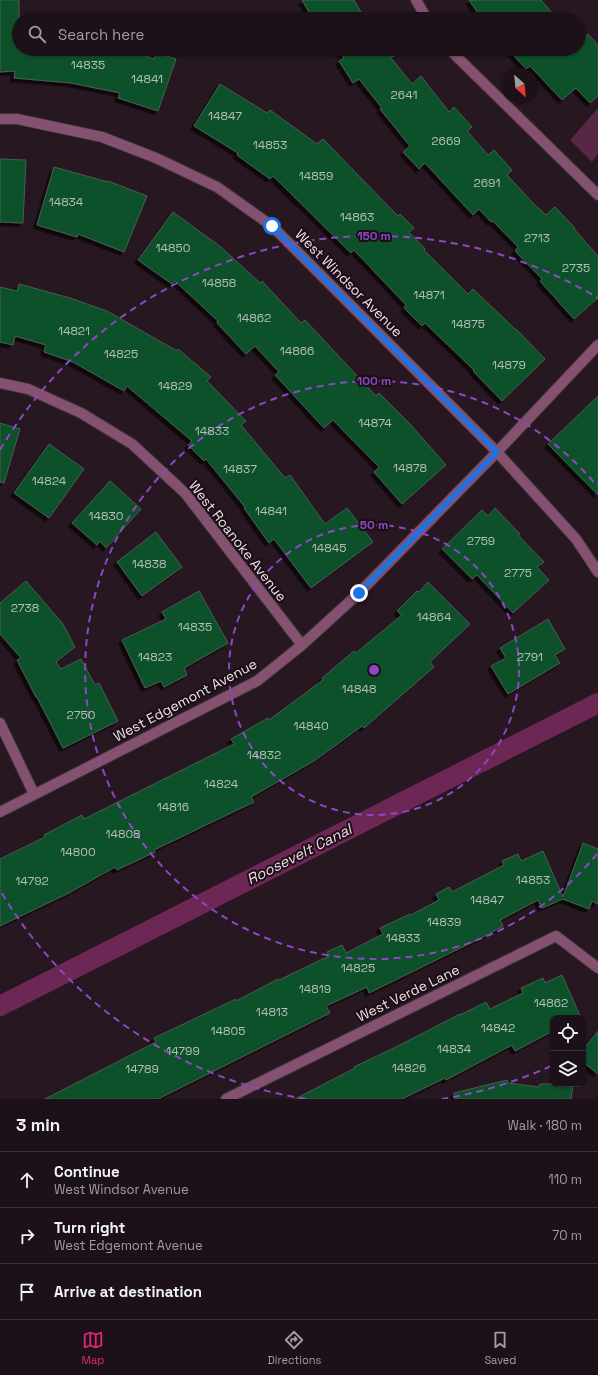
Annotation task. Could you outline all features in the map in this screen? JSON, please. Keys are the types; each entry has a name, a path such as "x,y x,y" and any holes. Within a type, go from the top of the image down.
{"street":[{"path":"416,0 423,12"},
{"path":"456,56 598,195"},
{"name":"West Windsor Avenue","path":"0,119 17,119 102,137 156,158 216,187 272,226 497,452 576,539 598,572"},
{"name":"West Edgemont Avenue","path":"0,812 257,681 302,645 359,593 497,452 598,345"},
{"name":"West Roanoke Avenue","path":"0,383 28,389 81,413 132,444 184,493 302,645"},
{"path":"0,723 34,794"},
{"name":"West Verde Lane","path":"226,1099 556,936 598,968"}],"shaded area":[{"path":"598,108 598,154 592,162 570,140"}],"building":[{"path":"0,0 19,0 19,12 12,12 12,56 145,56 154,59 156,56 166,56 176,59 158,111 118,98 120,93 71,83 14,78 15,71 0,72"},
{"path":"302,0 354,0 361,12 309,12"},
{"path":"469,0 541,0 551,12 477,12"},
{"path":"588,34 598,45 598,96 590,103 576,88 562,100 538,74 538,68 532,68 530,66 525,68 514,56 586,56 586,36"},
{"path":"343,56 394,56 391,58 412,84 421,76 449,112 454,107 472,127 467,131 488,155 494,150 512,170 507,175 533,203 546,215 555,207 598,256 598,298 574,319 540,281 542,279 515,251 518,247 493,221 491,222 479,209 473,215 425,163 419,169 403,152 410,146 380,109 382,108 359,79 353,83 339,61 344,58"},
{"path":"220,84 267,113 270,110 317,144 323,139 398,216 400,214 414,228 409,232 425,249 424,250 468,294 473,289 516,329 545,359 502,401 473,371 474,370 425,323 422,326 404,308 406,305 354,250 351,253 273,176 270,179 237,155 238,153 194,126"},
{"path":"0,159 26,160 23,223 0,222"},
{"path":"54,167 108,181 147,196 124,252 78,234 77,237 37,225"},
{"path":"173,212 221,247 260,283 262,281 301,323 305,320 376,396 379,393 410,424 446,465 402,504 374,472 379,467 333,420 324,428 275,375 279,372 255,346 246,354 217,323 218,321 175,281 172,284 138,260"},
{"path":"19,284 70,298 107,311 177,351 178,349 211,377 207,381 246,421 241,425 285,478 290,475 325,524 347,508 373,542 311,588 274,539 269,543 244,508 245,507 206,459 204,461 188,445 192,441 127,386 124,391 73,362 44,352 46,345 15,336 13,345 0,342 0,287 17,291"},
{"path":"598,396 598,495 548,444"},
{"path":"0,423 20,429 4,483 0,482"},
{"path":"49,444 84,469 49,518 14,493"},
{"path":"110,481 141,509 106,548 100,541 97,545 72,523"},
{"path":"495,508 544,562 537,567 549,580 513,613 477,575 472,579 442,549 482,510 488,516"},
{"path":"156,532 182,567 142,596 117,562"},
{"path":"26,581 63,624 75,647 56,662 61,669 81,659 95,685 99,683 118,721 63,748 17,660 21,658 0,634 0,603"},
{"path":"428,582 470,624 430,662 434,667 364,728 362,726 314,761 251,797 254,802 154,850 155,852 117,870 115,867 69,893 0,926 0,859 45,837 44,835 82,815 84,819 234,744 231,739 268,718 269,720 323,680 322,678 354,651 356,653 402,615 397,611"},
{"path":"199,591 228,643 184,668 187,675 164,687 161,681 145,688 122,640 166,619 162,612"},
{"path":"548,619 565,649 555,655 560,663 508,694 491,666 506,658 500,648"},
{"path":"583,843 598,849 598,904 592,901 589,909 563,899 542,908 538,900 500,920 503,926 483,937 369,993 367,987 326,1006 330,1013 158,1099 45,1099 156,1042 154,1038 236,999 236,1001 278,979 279,980 329,956 327,952 342,945 346,953 383,934 380,928 410,914 411,915 439,900 436,894 449,887 452,892 504,865 502,861 518,854 521,861 543,851 563,897"},
{"path":"562,975 580,1015 550,1015 550,1033 515,1051 512,1045 446,1080 445,1078 402,1099 295,1099 355,1068 354,1067 460,1014 486,1002 490,1009 523,993 521,988 543,978 545,983"},
{"path":"598,1031 598,1074 586,1064 586,1046"},
{"path":"507,1080 508,1083 539,1087 540,1084 550,1084 550,1087 573,1087 571,1099 455,1099 454,1093"}],"waterway":[{"name":"Roosevelt Canal","path":"0,1006 598,703"}],"route":[{"path":"272,226 497,452 359,593"}]}
